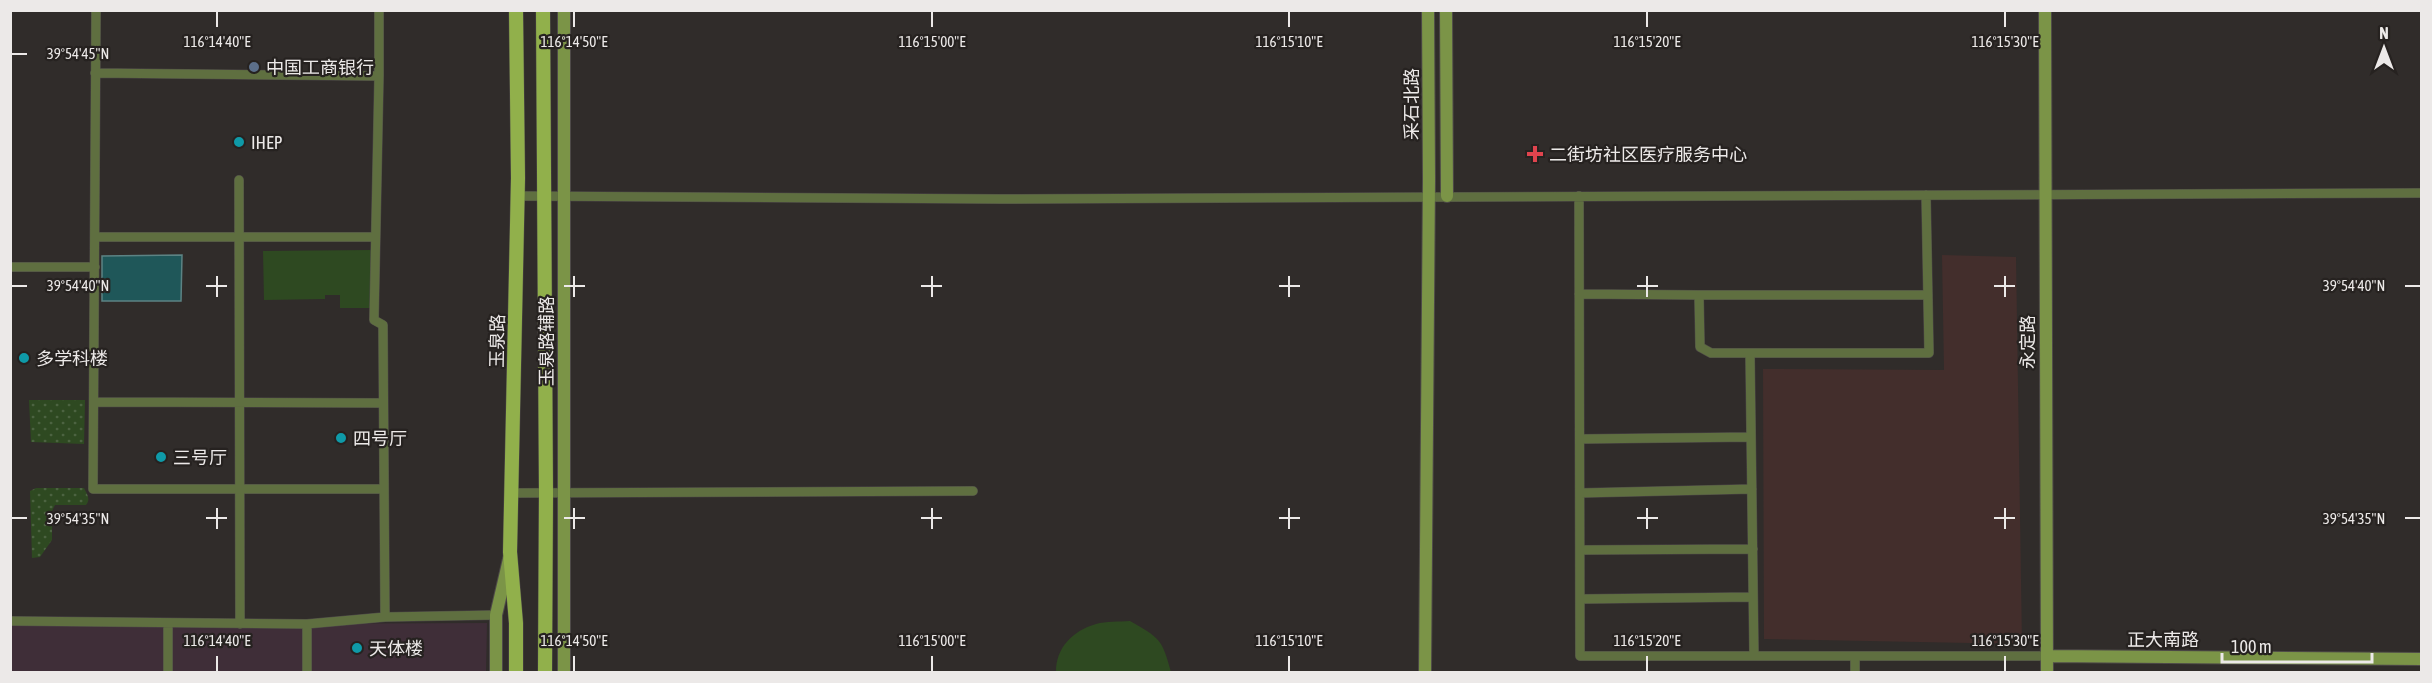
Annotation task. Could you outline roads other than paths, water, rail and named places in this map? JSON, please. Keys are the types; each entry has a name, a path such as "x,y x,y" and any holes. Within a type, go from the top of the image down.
{"main road":[{"path":"543,10 542,159 546,493 544,672"},
{"name":"玉泉路","path":"514,14 518,196 510,552 516,623 516,672"},
{"path":"518,160 528,168 536,166 542,159"}],"street":[{"path":"96,10 93,489 383,489"},
{"path":"379,10 374,320 383,325 385,617"},
{"name":"玉泉路辅路","path":"564,10 564,672"},
{"name":"采石北路","path":"1425,672 1428,10"},
{"name":"采石北路","path":"1446,10 1447,196"},
{"name":"永定路","path":"2045,10 2047,672"},
{"path":"95,73 379,76"},
{"path":"238,180 240,624"},
{"path":"518,196 980,198 2421,193"},
{"path":"1700,295 1700,347 1711,354 1929,353 1926,195"},
{"path":"1579,196 1580,656 2048,656"},
{"path":"96,237 375,237"},
{"path":"10,267 95,267"},
{"path":"1579,294 1928,295"},
{"path":"1750,354 1754,656"},
{"path":"94,402 383,404"},
{"path":"1580,439 1751,437"},
{"path":"1580,493 1752,489"},
{"path":"512,493 973,491"},
{"path":"1580,550 1753,549"},
{"path":"496,672 496,615 510,552"},
{"path":"1581,599 1753,597"},
{"path":"10,621 307,624 385,617 496,615"},
{"path":"168,624 168,672"},
{"path":"307,624 307,672"},
{"path":"1855,656 1855,672"},
{"name":"正大南路","path":"2048,656 2421,659"}],"water":[{"path":"182,255 181,301 102,301 102,256"}],"place":[{"name":"中国工商银行","path":"254,67"},
{"name":"IHEP","path":"239,142"},
{"name":"二街坊社区医疗服务中心","path":"1535,154"},
{"name":"多学科楼","path":"24,358"},
{"name":"四号厅","path":"341,438"},
{"name":"三号厅","path":"161,457"},
{"name":"天体楼","path":"357,648"}]}
